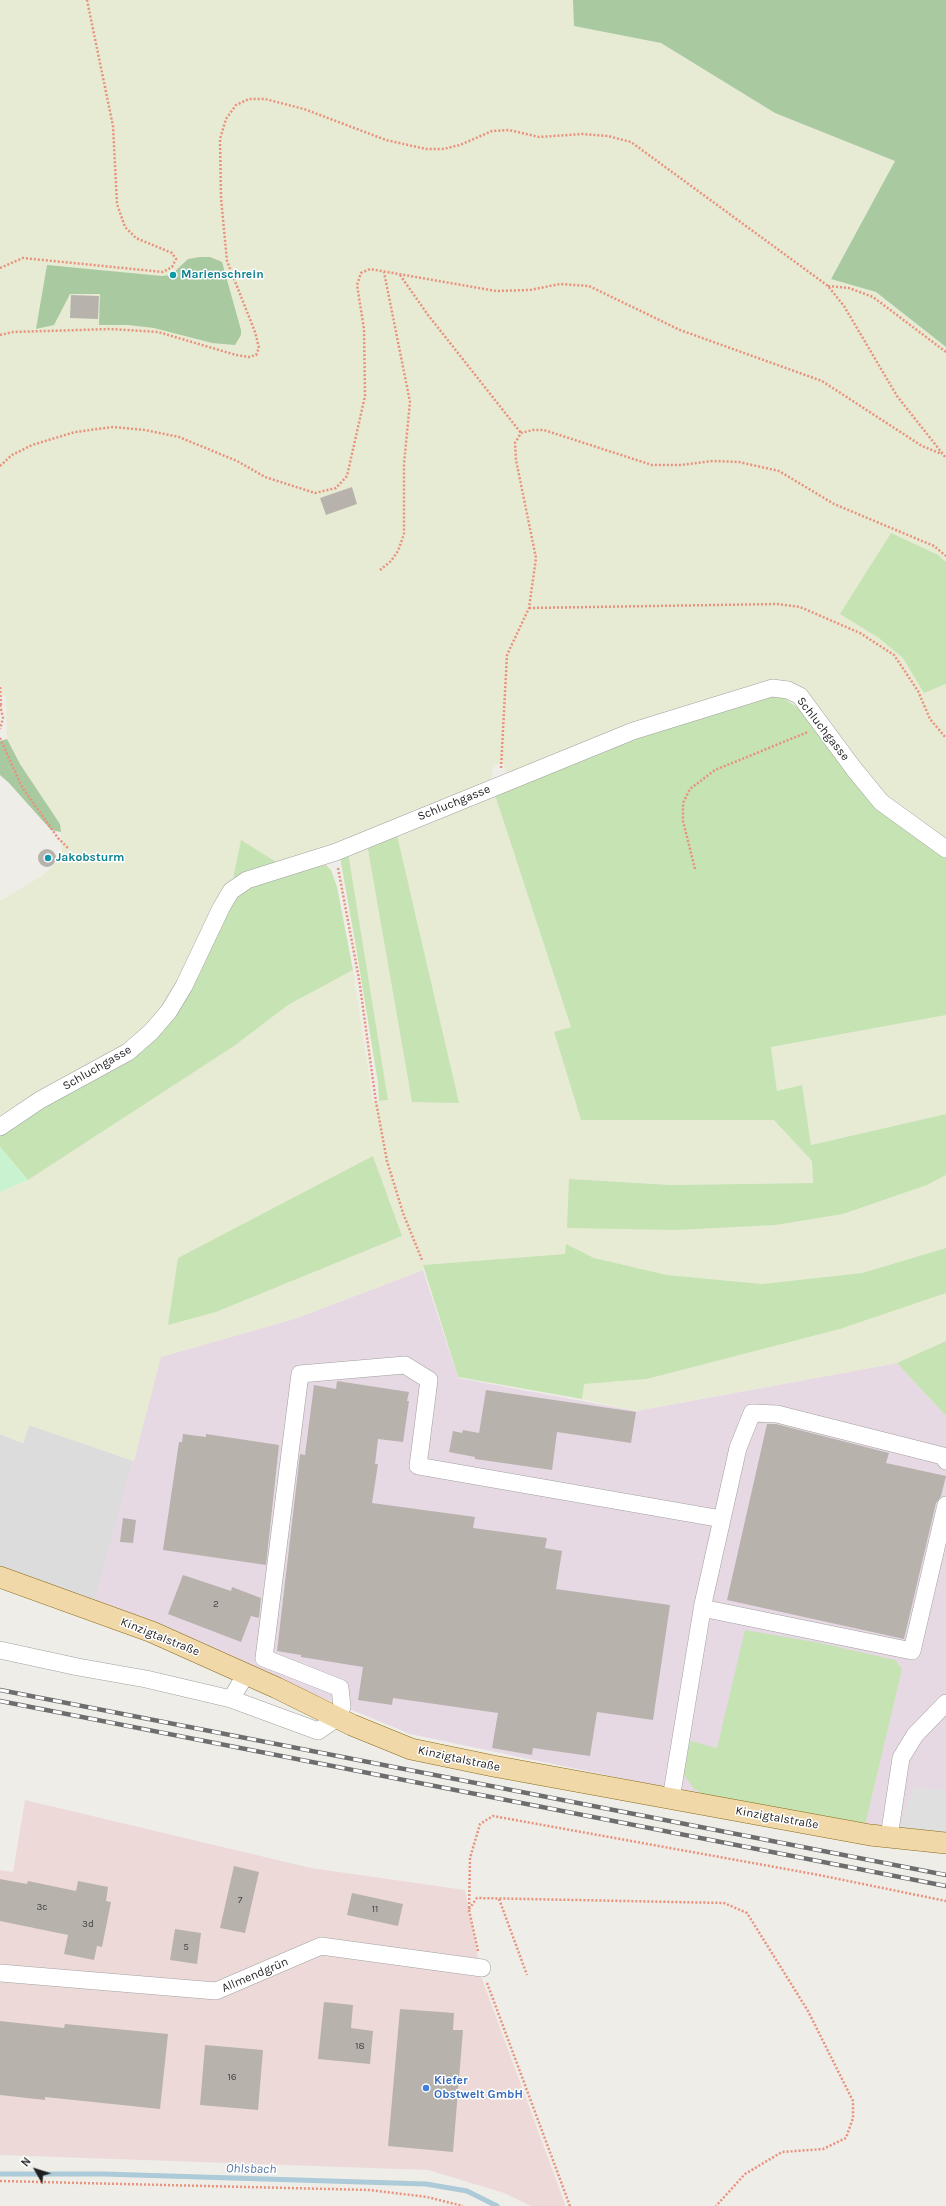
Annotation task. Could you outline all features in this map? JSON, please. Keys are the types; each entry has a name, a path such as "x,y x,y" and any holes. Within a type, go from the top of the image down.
{"main road":[{"name":"Kinzigtalstraße","path":"0,1577 152,1632 246,1674 337,1718 412,1749 672,1799 889,1837 946,1843"}],"street":[{"name":"Schluchgasse","path":"0,1127 40,1100 128,1052 151,1032 169,1011 184,986 221,908 236,887 247,880 336,852 633,731 772,688 788,690 800,696 881,802 946,850"},
{"path":"0,1650 78,1667 146,1679 231,1699 318,1731 337,1718 342,1707 340,1688 264,1658 300,1374 405,1364 429,1380 418,1466 722,1519"},
{"path":"672,1799 702,1608 738,1448 752,1414 777,1414 943,1456 946,1460"},
{"path":"702,1608 912,1651 946,1505"},
{"path":"231,1699 246,1674"},
{"path":"889,1837 901,1758 915,1735 946,1703"},
{"name":"Allmendgrün","path":"0,1973 216,1991 321,1946 482,1968"}],"path":[{"path":"0,268 24,258 163,272 172,267 176,259 172,253 136,238 125,227 117,204 113,126 87,0"},
{"path":"0,335 13,332 111,329 158,332 236,355 249,357 256,355 259,348 255,332 227,261 221,198 220,139 226,119 236,106 248,99 265,99 304,109 386,140 426,149 460,145 492,131 509,130 539,137 582,134 608,136 631,142 828,286 844,306 897,396 945,456"},
{"path":"0,466 12,455 32,445 75,432 113,427 145,430 179,437 237,461 265,477 315,493 336,488 347,476 365,396 364,329 357,285 361,273 370,269 496,291 530,290 560,284 589,286 680,330 822,381 922,446 945,456"},
{"path":"380,570 391,561 398,551 404,534 404,464 410,402 384,272"},
{"path":"400,274 428,315 521,433"},
{"path":"828,286 849,288 873,297 946,352"},
{"path":"500,785 508,655 529,608 536,558 516,460 515,443 521,433 533,430 544,430 652,465 739,462 779,471 834,504 934,546 946,556"},
{"path":"529,608 777,604 800,607 860,632 894,656 918,691 930,719 946,738"},
{"path":"0,687 0,705 3,718 0,729"},
{"path":"695,869 683,821 683,803 690,789 715,770 800,734 823,728"},
{"path":"0,738 22,787 58,838 68,849"},
{"path":"336,852 359,979 376,1102 387,1161 403,1213 422,1260"},
{"path":"570,2206 482,1968 468,1910 470,1858 480,1824 493,1816 819,1875 946,1901"},
{"path":"468,1910 477,1898 724,1903 747,1913 808,2011 853,2101 853,2118 846,2138 823,2148 782,2152 745,2174 716,2206"},
{"path":"499,1899 527,1975"},
{"path":"0,2182 370,2190 427,2197 463,2206"}],"shaded area":[{"path":"423,1270 458,1378 636,1411 897,1363 946,1416 946,1833 865,1825 706,1796 410,1734 94,1603 160,1357 294,1319"},
{"path":"29,1425 134,1461 91,1617 0,1584 0,1434 23,1443"},
{"path":"913,1787 946,1790 946,1832 900,1828"},
{"path":"25,1800 311,1868 465,1890 482,1979 565,2204 564,2206 531,2206 504,2193 428,2170 0,2155 0,1870 13,1872"}],"green space":[{"path":"0,0 573,0 574,26 661,43 775,113 895,161 831,278 876,292 946,347 946,844 885,799 785,683 506,774 504,764 493,765 492,778 483,785 343,843 278,863 241,841 232,883 166,1009 112,1056 0,1118 0,901 43,875 58,861 62,851 60,824 20,764 7,739 6,696 0,694"},
{"path":"573,0 946,0 946,347 876,292 831,279 895,161 775,113 661,43 574,26"},
{"path":"210,257 222,262 241,330 241,335 235,345 212,343 154,328 128,325 99,325 100,294 70,294 54,325 36,329 47,265 162,276 171,275 188,259"},
{"path":"891,533 938,555 946,562 946,684 924,693 903,658 879,638 840,614"},
{"path":"771,695 782,697 803,711 823,736 946,854 946,1015 771,1047 777,1091 802,1085 811,1145 946,1114 946,1175 927,1185 843,1214 775,1225 676,1230 567,1228 569,1179 672,1185 813,1183 812,1161 774,1120 581,1120 554,1032 571,1027 495,795 596,751"},
{"path":"7,739 20,764 60,824 61,832 51,830 0,775 0,741"},
{"path":"495,795 571,1027 554,1033 581,1120 775,1120 812,1161 813,1183 672,1185 569,1179 843,1214 927,1185 946,1175 946,1248 862,1273 762,1284 667,1275 594,1258 566,1244 566,1254 423,1265 423,1270 294,1319 161,1357 134,1461 29,1425 23,1443 0,1434 0,1192 28,1180 234,1046 288,1005 353,970 373,1102 388,1100 348,852 367,844 412,1102 396,831","holes":["373,1156 402,1236 216,1312 168,1325 172,1302"]},
{"path":"396,831 459,1103 412,1102 367,844"},
{"path":"241,840 278,863 232,883 235,869"},
{"path":"348,852 388,1100 379,1101 378,1083 340,857"},
{"path":"326,865 331,870 337,887 353,970 288,1005 234,1046 28,1180 0,1147 0,1133 137,1050 237,893 275,876"},
{"path":"946,1015 946,1114 810,1145 802,1086 777,1091 771,1047"},
{"path":"0,1147 28,1180 0,1192"},
{"path":"373,1156 402,1236 216,1312 168,1325 178,1258"},
{"path":"566,1244 594,1258 667,1275 762,1284 862,1273 946,1248 946,1293 840,1329 647,1379 584,1384 582,1399 458,1377 423,1265 565,1254"},
{"path":"946,1293 946,1341 897,1363 636,1411 582,1399 583,1384 647,1379 840,1329"},
{"path":"946,1341 946,1416 897,1363"},
{"path":"745,1630 820,1643 895,1660 902,1669 865,1825 706,1796 694,1789 684,1775 690,1741 717,1748"}],"building":[{"path":"71,295 99,296 98,319 70,318"},
{"path":"352,487 357,504 326,515 320,498"},
{"name":"Jakobsturm","path":"47,849 51,850 55,854 55,862 51,866 47,867 43,866 39,862 38,858 39,854 43,850"},
{"path":"337,1381 409,1392 403,1442 378,1439 375,1464 378,1464 372,1503 475,1517 473,1528 547,1538 545,1548 562,1551 556,1589 670,1605 653,1720 597,1712 590,1756 533,1748 532,1755 492,1748 498,1713 393,1698 392,1705 358,1700 363,1667 301,1657 301,1655 277,1651 300,1454 305,1455 314,1385 336,1389"},
{"path":"486,1390 636,1412 631,1443 557,1432 552,1470 475,1459 475,1457 449,1452 453,1431 462,1433 463,1430 479,1433"},
{"path":"767,1424 776,1424 889,1453 886,1463 946,1476 941,1496 936,1503 904,1639 727,1600"},
{"path":"183,1434 206,1437 206,1434 279,1445 266,1565 163,1550 179,1442 182,1442"},
{"path":"123,1518 136,1520 133,1543 120,1542"},
{"path":"183,1575 231,1591 232,1587 261,1598 259,1618 251,1616 241,1642 168,1614"},
{"path":"234,1866 259,1872 245,1933 220,1928"},
{"path":"0,1879 27,1884 28,1881 76,1891 78,1881 108,1887 106,1901 111,1902 102,1947 97,1946 94,1960 64,1954 68,1935 0,1921"},
{"path":"352,1893 403,1904 398,1926 347,1915"},
{"path":"175,1929 201,1933 197,1964 170,1960"},
{"path":"324,2002 353,2005 351,2028 373,2031 370,2064 318,2059"},
{"name":"Kiefer Obstwelt GmbH","path":"400,2009 454,2013 453,2030 463,2030 453,2152 388,2146"},
{"path":"0,2021 64,2028 65,2024 168,2034 160,2109 45,2097 45,2100 0,2095"},
{"path":"205,2045 263,2050 258,2110 200,2105"}],"waterway":[{"name":"Ohlsbach","path":"0,2174 104,2174 426,2184 467,2191 497,2206"}],"railway":[{"path":"0,1690 946,1875"},
{"path":"0,1701 946,1886"}],"place":[{"name":"Marienschrein","path":"173,275"},
{"name":"Jakobsturm","path":"48,858"},
{"name":"Kiefer Obstwelt GmbH","path":"426,2088"}]}
